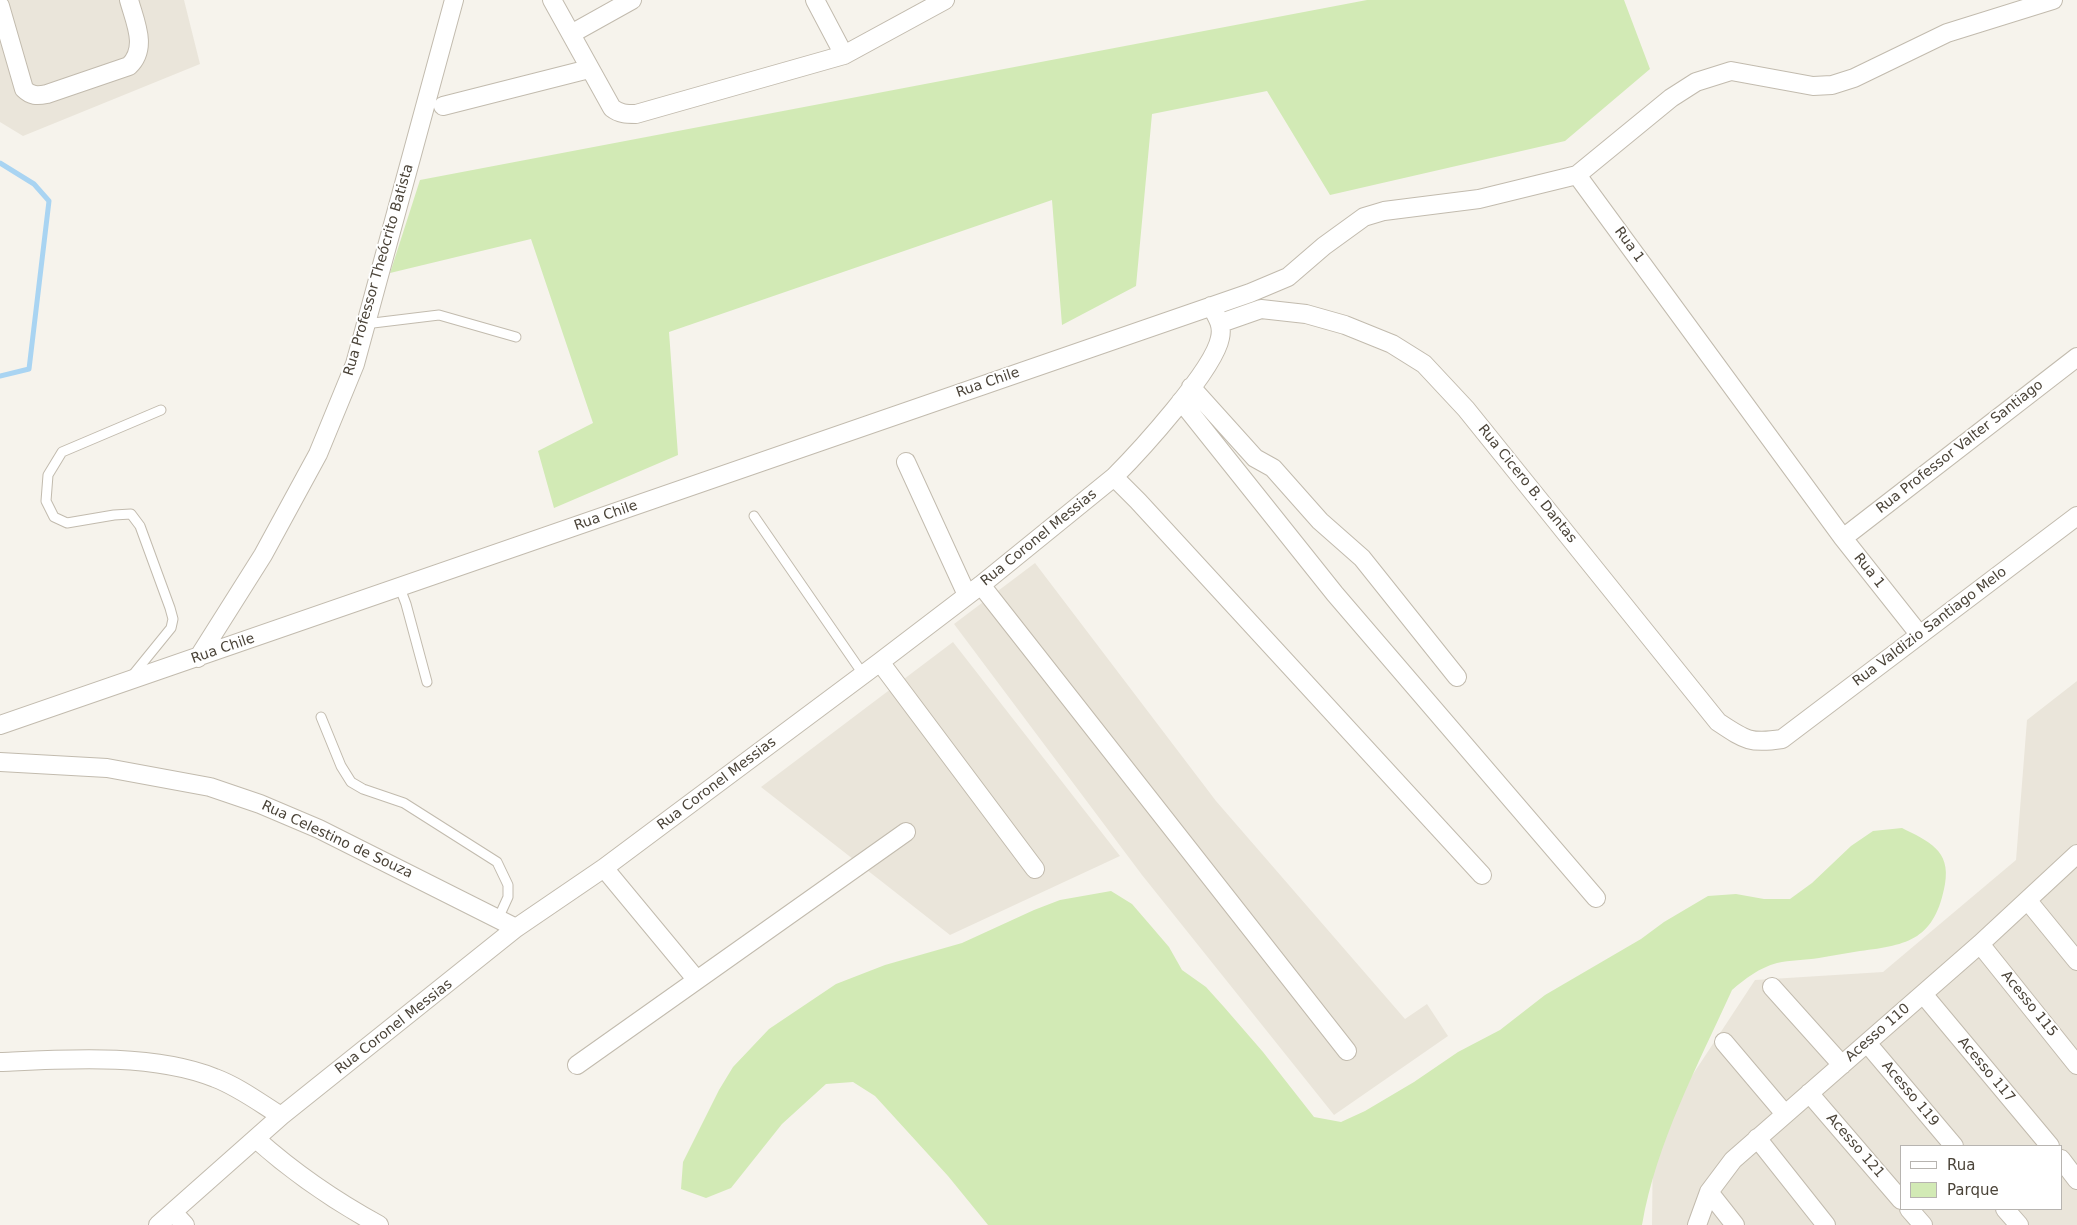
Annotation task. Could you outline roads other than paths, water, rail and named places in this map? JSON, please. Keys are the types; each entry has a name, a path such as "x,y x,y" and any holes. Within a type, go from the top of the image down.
{"street":[{"path":"0,6 24,89 30,95 37,96 129,66 137,58 139,49 138,35 129,0"},
{"path":"552,0 612,108 618,113 626,114 636,114 844,55 945,0"},
{"path":"572,34 632,0"},
{"path":"815,0 844,55"},
{"path":"1221,323 1210,306 1250,293 1288,277 1324,246 1364,217 1384,211 1480,199 1577,175 1671,98 1696,82 1731,71 1812,86 1832,86 1854,78 1947,33 2053,0"},
{"name":"Rua Professor Theócrito Batista","path":"198,658 263,555 318,454 354,364 456,3"},
{"path":"443,106 589,69"},
{"name":"Rua 1","path":"1577,175 1843,538 1919,634"},
{"name":"Rua Chile","path":"0,725 1210,306"},
{"name":"Rua Cicero B. Dantas","path":"1221,323 1261,309 1306,314 1353,328 1392,344 1424,364 1466,409 1718,722 1741,738 1759,742 1782,739"},
{"name":"Rua Coronel Messias","path":"163,1221 281,1116 516,928 604,868 880,662 974,590 1114,477 1131,460 1181,401 1212,358 1220,338 1221,323"},
{"name":"Rua Professor Valter Santiago","path":"1843,538 2077,357"},
{"path":"1191,387 1254,458 1273,468 1320,521 1362,558 1457,677"},
{"path":"1181,401 1335,594 1596,898"},
{"path":"906,462 974,590 1347,1051"},
{"path":"1114,477 1482,875"},
{"name":"Rua Valdizio Santiago Melo","path":"1782,739 2077,516"},
{"path":"880,662 1036,869"},
{"name":"Rua Celestino de Souza","path":"0,762 107,768 210,787 260,804 319,829 516,928"},
{"path":"577,1065 906,832"},
{"name":"Acesso 110","path":"1697,1225 1709,1192 1733,1160 1980,944 2077,854"},
{"path":"604,868 696,980"},
{"path":"2028,901 2077,960"},
{"name":"Acesso 115","path":"1980,944 2077,1065"},
{"path":"1772,987 1842,1065"},
{"name":"Acesso 117","path":"1923,994 2049,1145"},
{"path":"1724,1042 1785,1114"},
{"name":"Acesso 119","path":"1867,1042 1953,1145"},
{"path":"0,1062 70,1059 143,1063 183,1068 216,1078 243,1092 281,1116"},
{"name":"Acesso 121","path":"1809,1093 1900,1199"},
{"path":"1758,1138 1826,1225"},
{"path":"256,1139 270,1152 343,1205 379,1225"},
{"path":"2062,1160 2077,1180"},
{"path":"1709,1192 1735,1225"},
{"path":"1910,1210 1923,1225"},
{"path":"2007,1210 2019,1225"},
{"path":"163,1221 185,1225"}],"lane":[{"path":"366,324 438,315 516,337"},
{"path":"128,682 171,628 172,619 170,608 140,526 131,514 68,523 54,517 46,501 48,475 62,452 160,410"},
{"path":"754,516 863,674"},
{"path":"400,588 427,682"},
{"path":"321,717 341,766 351,782 363,789 404,803 497,862 508,885 508,898 498,919"}],"waterway":[{"path":"0,163 34,184 49,201 29,369 0,376"}]}
